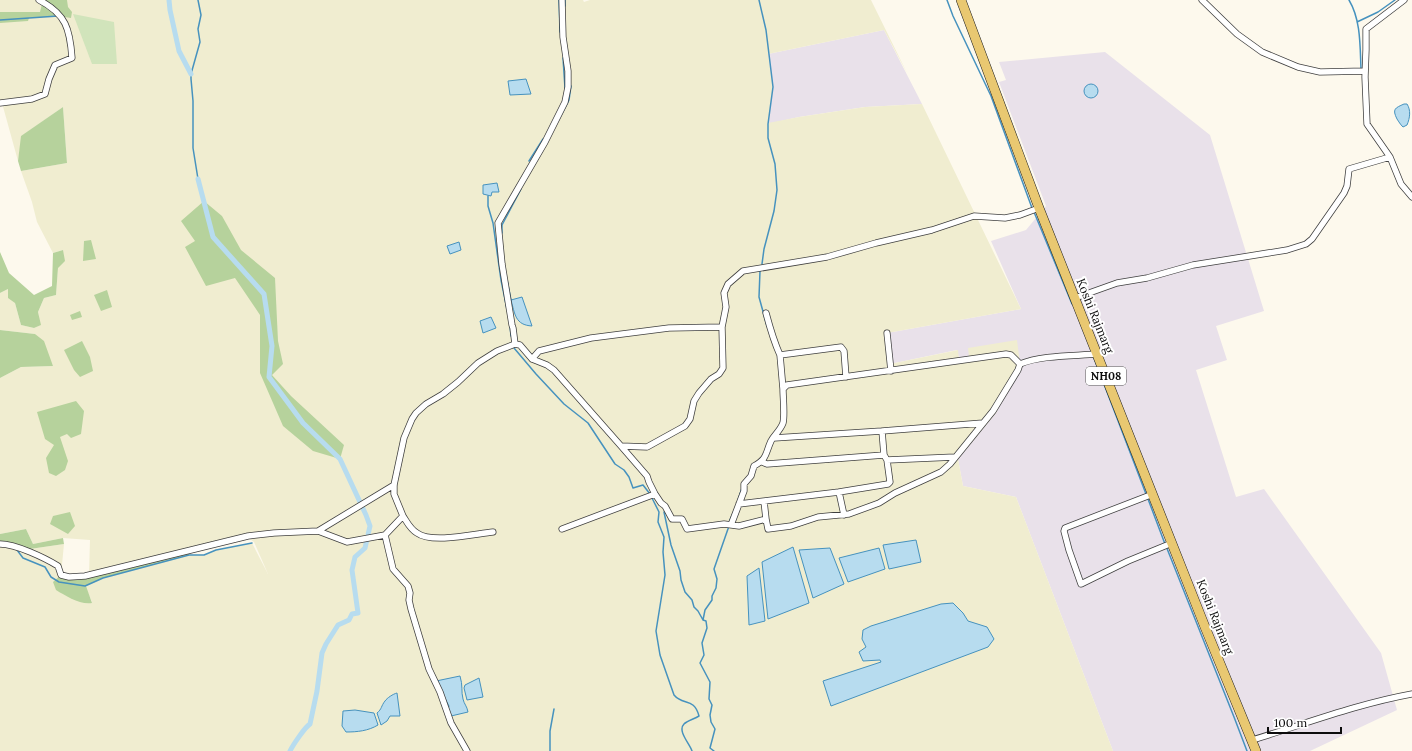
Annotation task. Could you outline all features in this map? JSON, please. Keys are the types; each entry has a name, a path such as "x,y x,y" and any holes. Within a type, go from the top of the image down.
{"main road":[{"name":"Koshi Rajmarg","path":"961,0 1038,209 1256,751"}],"street":[{"path":"0,103 32,99 45,94 55,65 72,58 65,23 60,14 52,6 39,0"},
{"path":"515,344 502,264 498,223 545,142 565,102 568,87 568,72 563,37 562,0"},
{"path":"1202,0 1237,34 1262,52 1298,67 1320,72 1365,71"},
{"path":"1404,0 1366,29 1365,71 1367,124 1390,157 1401,184 1412,197"},
{"path":"1075,298 1117,283 1146,278 1193,265 1287,250 1306,244 1312,239 1344,193 1347,186 1349,169 1390,157"},
{"path":"621,446 647,447 685,426 690,419 694,401 699,393 711,379 719,374 723,368 722,327 726,307 724,293 728,284 743,271 827,258 876,243 932,230 974,216 1005,218 1038,209"},
{"path":"731,525 744,491 744,484 752,476 754,466 762,462 767,453 771,440 776,436 783,422 783,389 780,355 774,342 774,335 766,313"},
{"path":"532,358 539,351 591,338 669,328 722,327"},
{"path":"887,333 891,371"},
{"path":"493,532 431,538 417,534 410,527 403,516 394,494 394,485 404,438 416,413 426,404 443,394 458,382 478,363 497,351 515,344 520,345 532,358 554,370 647,476 652,495 665,506 672,519 682,519 687,529 724,524 738,526 766,519"},
{"path":"780,355 842,347 844,351 846,377"},
{"path":"783,389 787,385 1006,354 1011,354 1020,364"},
{"path":"1020,364 1039,359 1097,354"},
{"path":"764,501 768,530 791,526 818,516 844,515 879,503 895,493 942,472 993,411 1018,370 1020,364"},
{"path":"774,438 983,423"},
{"path":"739,504 839,492 888,484 890,482 882,431"},
{"path":"762,462 767,464 886,458 955,457"},
{"path":"318,531 394,485"},
{"path":"839,492 844,515"},
{"path":"1152,494 1065,528 1064,531 1069,550 1081,584 1172,543"},
{"path":"562,529 652,495"},
{"path":"0,544 23,550 48,560 58,566 61,575 69,577 89,575 248,536 318,531 347,542 384,535 403,516"},
{"path":"384,535 393,569 408,586 411,609 429,669 440,692 451,723 467,751"},
{"path":"1252,740 1360,706 1388,698 1412,694"}],"shaded area":[{"path":"0,0 583,0 584,2 590,0 871,0 907,73 884,30 768,54 773,87 768,123 865,107 922,104 1021,309 887,333 890,364 958,350 959,359 969,357 968,348 1017,340 1020,364 996,413 958,459 963,486 1016,497 1113,751 0,751 0,544 23,550 64,544 61,575 92,602 85,586 103,578 189,555 204,555 216,550 252,543 268,574 254,542 247,537 89,575 90,540 63,538 33,544 26,529 0,534 0,378 21,367 53,366 35,334 0,330 0,293 8,289 15,303 21,325 34,328 40,325 38,312 44,298 56,295 58,268 63,250 53,253 37,222 32,202 21,171 67,163 63,107 22,136 18,161 2,103 0,103"},
{"path":"884,30 922,104 865,107 799,117 768,124 773,87 768,54"},
{"path":"1105,52 1210,135 1264,311 1216,326 1227,360 1196,370 1236,497 1264,489 1381,653 1397,710 1310,751 1113,751 1016,497 963,486 958,459 996,413 969,348 970,357 959,359 957,350 890,364 887,333 1021,309 991,241 1026,230 1046,206 999,82 1006,80 999,62"}],"green space":[{"path":"43,0 67,0 68,7 72,12 71,18 58,16 29,18 28,21 0,23 0,12 40,12"},
{"path":"73,14 114,22 117,64 92,64"},
{"path":"63,107 67,163 21,171 18,161 21,136"},
{"path":"204,201 222,216 241,250 275,278 278,341 283,364 272,375 291,396 344,445 340,459 313,451 283,426 260,373 260,315 235,278 206,286 185,247 195,241 181,221"},
{"path":"91,240 96,259 83,261 84,241"},
{"path":"63,250 65,261 58,268 56,295 44,298 38,312 41,325 34,328 21,325 15,303 8,298 8,289 0,293 0,252 9,273 34,295 52,286 53,253"},
{"path":"107,290 112,307 101,311 94,295"},
{"path":"80,311 82,317 72,320 70,315"},
{"path":"0,330 35,334 44,341 53,366 21,367 0,378"},
{"path":"82,341 90,357 93,371 80,377 74,370 64,350"},
{"path":"76,401 84,411 81,434 71,438 67,434 60,437 68,461 65,470 56,476 49,473 46,458 54,445 45,439 37,412"},
{"path":"70,512 75,526 68,534 50,524 53,516"},
{"path":"26,529 33,544 63,538 64,544 23,550 0,544 0,534"},
{"path":"187,551 189,555 103,578 86,586 92,603 83,603 56,590 53,582 61,575 69,577"}],"water":[{"path":"526,79 531,94 510,95 508,81"},
{"path":"1091,84 1096,86 1098,91 1096,96 1091,98 1086,96 1084,91 1086,86"},
{"path":"1407,104 1410,114 1407,125 1403,127 1397,119 1395,109"},
{"path":"497,183 499,192 492,192 491,196 483,194 483,185"},
{"path":"459,242 461,250 450,254 447,246"},
{"path":"522,297 532,326 526,325 519,321 515,314 511,300"},
{"path":"491,317 496,328 483,333 480,321"},
{"path":"916,540 921,562 889,569 883,545"},
{"path":"793,547 809,603 768,619 762,562"},
{"path":"830,548 844,584 813,598 799,550"},
{"path":"879,548 885,569 848,582 839,558"},
{"path":"759,568 765,621 749,625 747,576"},
{"path":"953,603 963,613 968,621 987,627 994,639 988,647 831,706 823,681 881,662 880,660 863,661 859,652 866,647 862,639 863,630 871,626 941,604"},
{"path":"460,676 463,699 468,712 451,716 448,710 449,706 436,681"},
{"path":"479,678 483,697 467,700 464,688 465,685"},
{"path":"397,693 400,716 390,716 387,721 381,725 377,713 386,700"},
{"path":"355,710 374,713 378,725 362,731 346,732 342,726 343,711"}],"waterway":[{"path":"169,0 179,51 191,74"},
{"path":"198,0 201,15 198,29 200,42 191,74 193,101 193,148 198,179"},
{"path":"559,0 560,32"},
{"path":"565,0 565,6"},
{"path":"759,0 766,30 773,87 768,124 768,138 775,164 777,190 774,211 764,249 762,264"},
{"path":"947,0 953,16 991,96 1032,208"},
{"path":"1349,0 1358,25 1361,69"},
{"path":"1357,22 1378,12 1395,0"},
{"path":"0,20 58,16"},
{"path":"563,58 565,88"},
{"path":"558,121 569,100 571,86"},
{"path":"529,161 543,139"},
{"path":"198,179 213,237 264,294 272,346 269,377 303,423 340,459 370,526 365,548 355,557 352,570 358,613 352,614 349,620 338,625 326,644 322,653 317,691 310,724 302,732 290,751"},
{"path":"502,233 502,225 521,189"},
{"path":"488,196 488,206 493,223 501,280 507,309"},
{"path":"1034,212 1072,304"},
{"path":"760,271 759,297 767,326"},
{"path":"507,280 511,300"},
{"path":"510,326 511,336"},
{"path":"514,348 564,404 588,423 615,464 624,470 629,477 633,488 643,485 650,494"},
{"path":"1094,358 1146,494"},
{"path":"738,500 742,488"},
{"path":"652,498 659,512 658,522 664,537 663,552 665,575 656,631 660,655 674,695 694,706 699,716 685,723 682,727 683,734 692,751"},
{"path":"1148,499 1165,544"},
{"path":"729,522 734,511"},
{"path":"664,512 671,545 680,571 685,592 692,600 694,607 703,620"},
{"path":"714,751 710,748 715,729 711,722 710,715 712,705 709,699 710,682 700,663 704,655 702,643 707,628 706,621 703,620 705,610 712,600 712,596 716,588 717,579 714,569 729,526"},
{"path":"17,550 23,558 45,567 51,577 59,582 85,586 103,578 189,555 204,555 216,550 252,543"},
{"path":"1166,546 1247,751"},
{"path":"550,751 550,731 554,709"}]}
